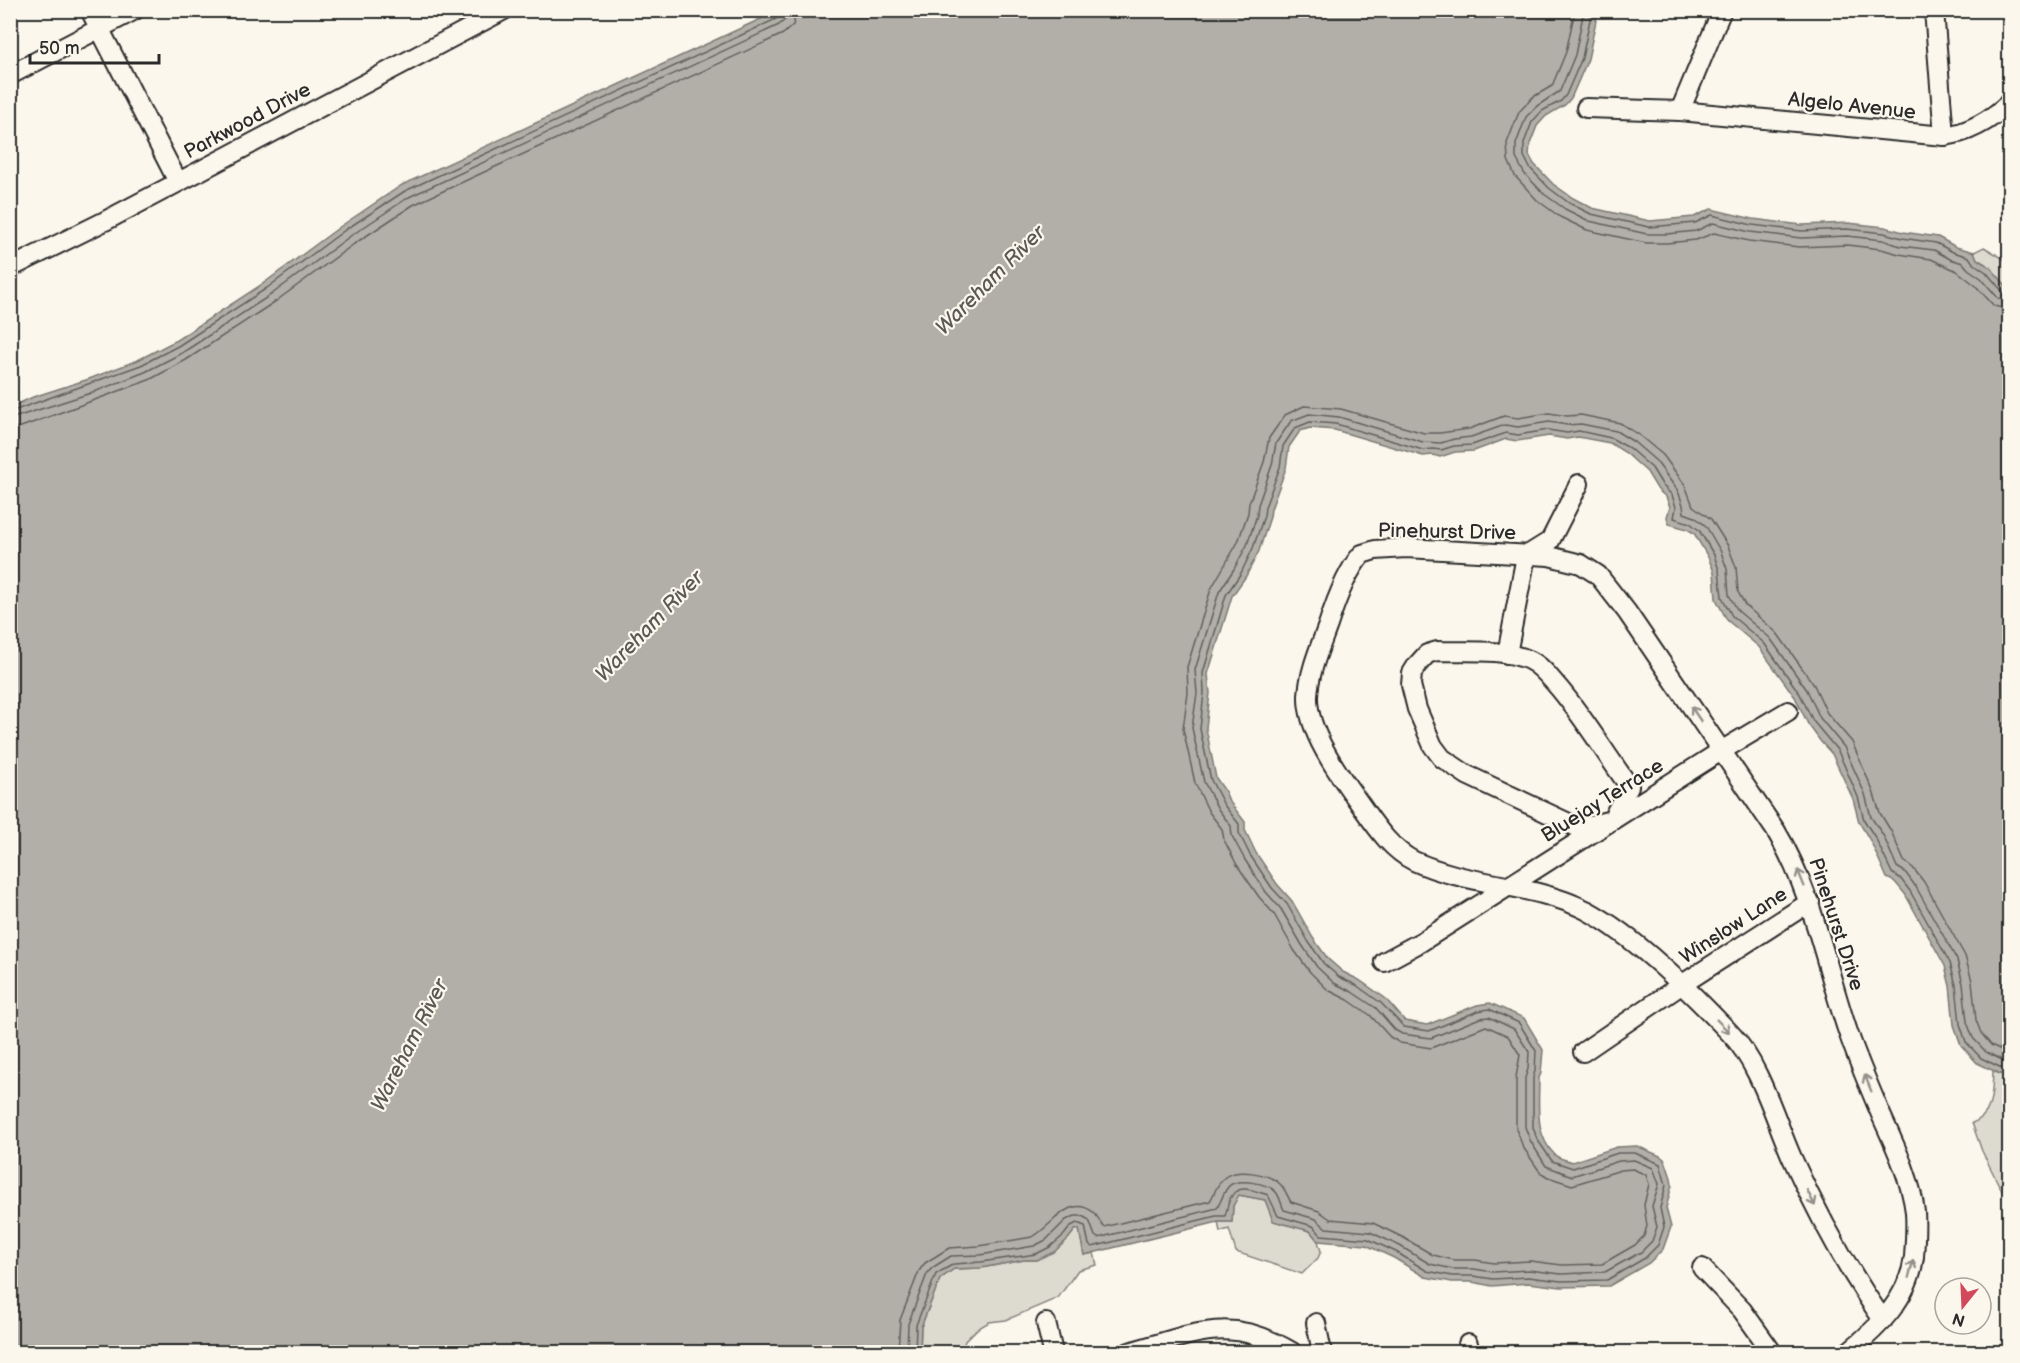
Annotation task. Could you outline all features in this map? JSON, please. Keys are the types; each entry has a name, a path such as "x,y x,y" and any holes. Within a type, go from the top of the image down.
{"street":[{"path":"90,10 178,182"},
{"path":"10,75 135,10"},
{"name":"Parkwood Drive","path":"10,268 504,10"},
{"path":"1680,111 1722,10"},
{"path":"1934,10 1944,136"},
{"name":"Algelo Avenue","path":"1586,108 1680,111 1944,136 1966,131 1990,118 2010,102"},
{"path":"1507,654 1526,556 1550,541 1579,484"},
{"name":"Pinehurst Drive","path":"1848,1353 1883,1320 1899,1299 1912,1268 1914,1211 1897,1155 1848,1032 1810,902 1786,847 1627,612 1590,568 1571,560 1549,556 1406,548 1375,550 1362,554 1329,619 1316,657 1308,694 1314,724 1342,780 1392,845 1419,863 1576,905 1600,918 1644,951 1681,985 1744,1049 1788,1150 1821,1218 1883,1320"},
{"path":"1437,651 1507,654 1528,660 1544,671 1583,718 1629,786 1612,820 1579,828 1458,770 1442,758 1433,746 1411,690 1412,674 1417,665 1427,654 1437,651"},
{"name":"Bluejay Terrace","path":"1384,963 1788,711"},
{"name":"Winslow Lane","path":"1583,1052 1681,985 1810,902"},
{"path":"1702,1268 1742,1310 1772,1353"},
{"path":"1046,1323 1053,1353"},
{"path":"1316,1323 1322,1353"},
{"path":"1129,1353 1200,1332 1223,1330 1254,1334 1292,1353"}],"shaded area":[{"path":"1984,247 2009,262 2009,290 1990,267 1977,259 1974,252"},
{"path":"1993,1071 2009,1078 2009,1205 1982,1151 1972,1123 1979,1120 1988,1108 1992,1094"},
{"path":"1238,1195 1265,1200 1274,1221 1310,1231 1318,1241 1321,1251 1318,1258 1302,1274 1236,1252 1229,1229 1220,1232 1218,1222 1232,1222 1233,1206"},
{"path":"1079,1229 1084,1255 1094,1253 1097,1265 1078,1270 1058,1298 1006,1320 989,1322 977,1329 965,1341 961,1352 920,1352 921,1327 940,1279 954,1269 981,1268 1024,1260 1037,1260"}],"water":[{"name":"Wareham River","path":"780,10 1598,11 1588,59 1571,98 1565,105 1546,116 1537,126 1530,144 1529,155 1534,164 1553,184 1573,198 1592,208 1650,221 1694,217 1711,209 1753,219 1802,225 1848,223 1885,227 1938,237 1956,247 1974,252 1977,259 1990,267 2010,290 2009,1078 1977,1063 1961,1045 1954,1025 1950,986 1945,966 1905,894 1895,882 1887,878 1859,822 1853,799 1832,754 1808,724 1795,697 1759,647 1727,620 1716,599 1714,572 1708,557 1694,533 1669,524 1667,517 1670,507 1666,497 1658,490 1647,472 1626,453 1610,443 1578,437 1567,439 1549,436 1517,441 1506,439 1474,451 1455,452 1440,457 1423,456 1335,430 1310,428 1300,431 1289,447 1286,468 1259,551 1232,596 1208,674 1210,693 1206,728 1216,778 1229,801 1245,822 1245,830 1256,853 1292,901 1328,959 1343,972 1385,998 1405,1021 1427,1025 1477,1005 1490,1003 1524,1018 1543,1050 1539,1078 1539,1119 1548,1147 1555,1155 1572,1162 1617,1147 1637,1146 1665,1160 1672,1185 1666,1208 1671,1227 1663,1249 1649,1263 1609,1286 1561,1287 1528,1283 1492,1286 1472,1282 1452,1282 1425,1277 1394,1258 1366,1245 1318,1241 1310,1231 1273,1221 1265,1200 1239,1195 1233,1206 1232,1222 1218,1222 1084,1255 1079,1229 1075,1230 1054,1252 1037,1260 1024,1260 981,1268 954,1269 940,1279 921,1327 920,1352 11,1352 11,407 138,360 175,341 264,283 341,226 402,185"}]}
